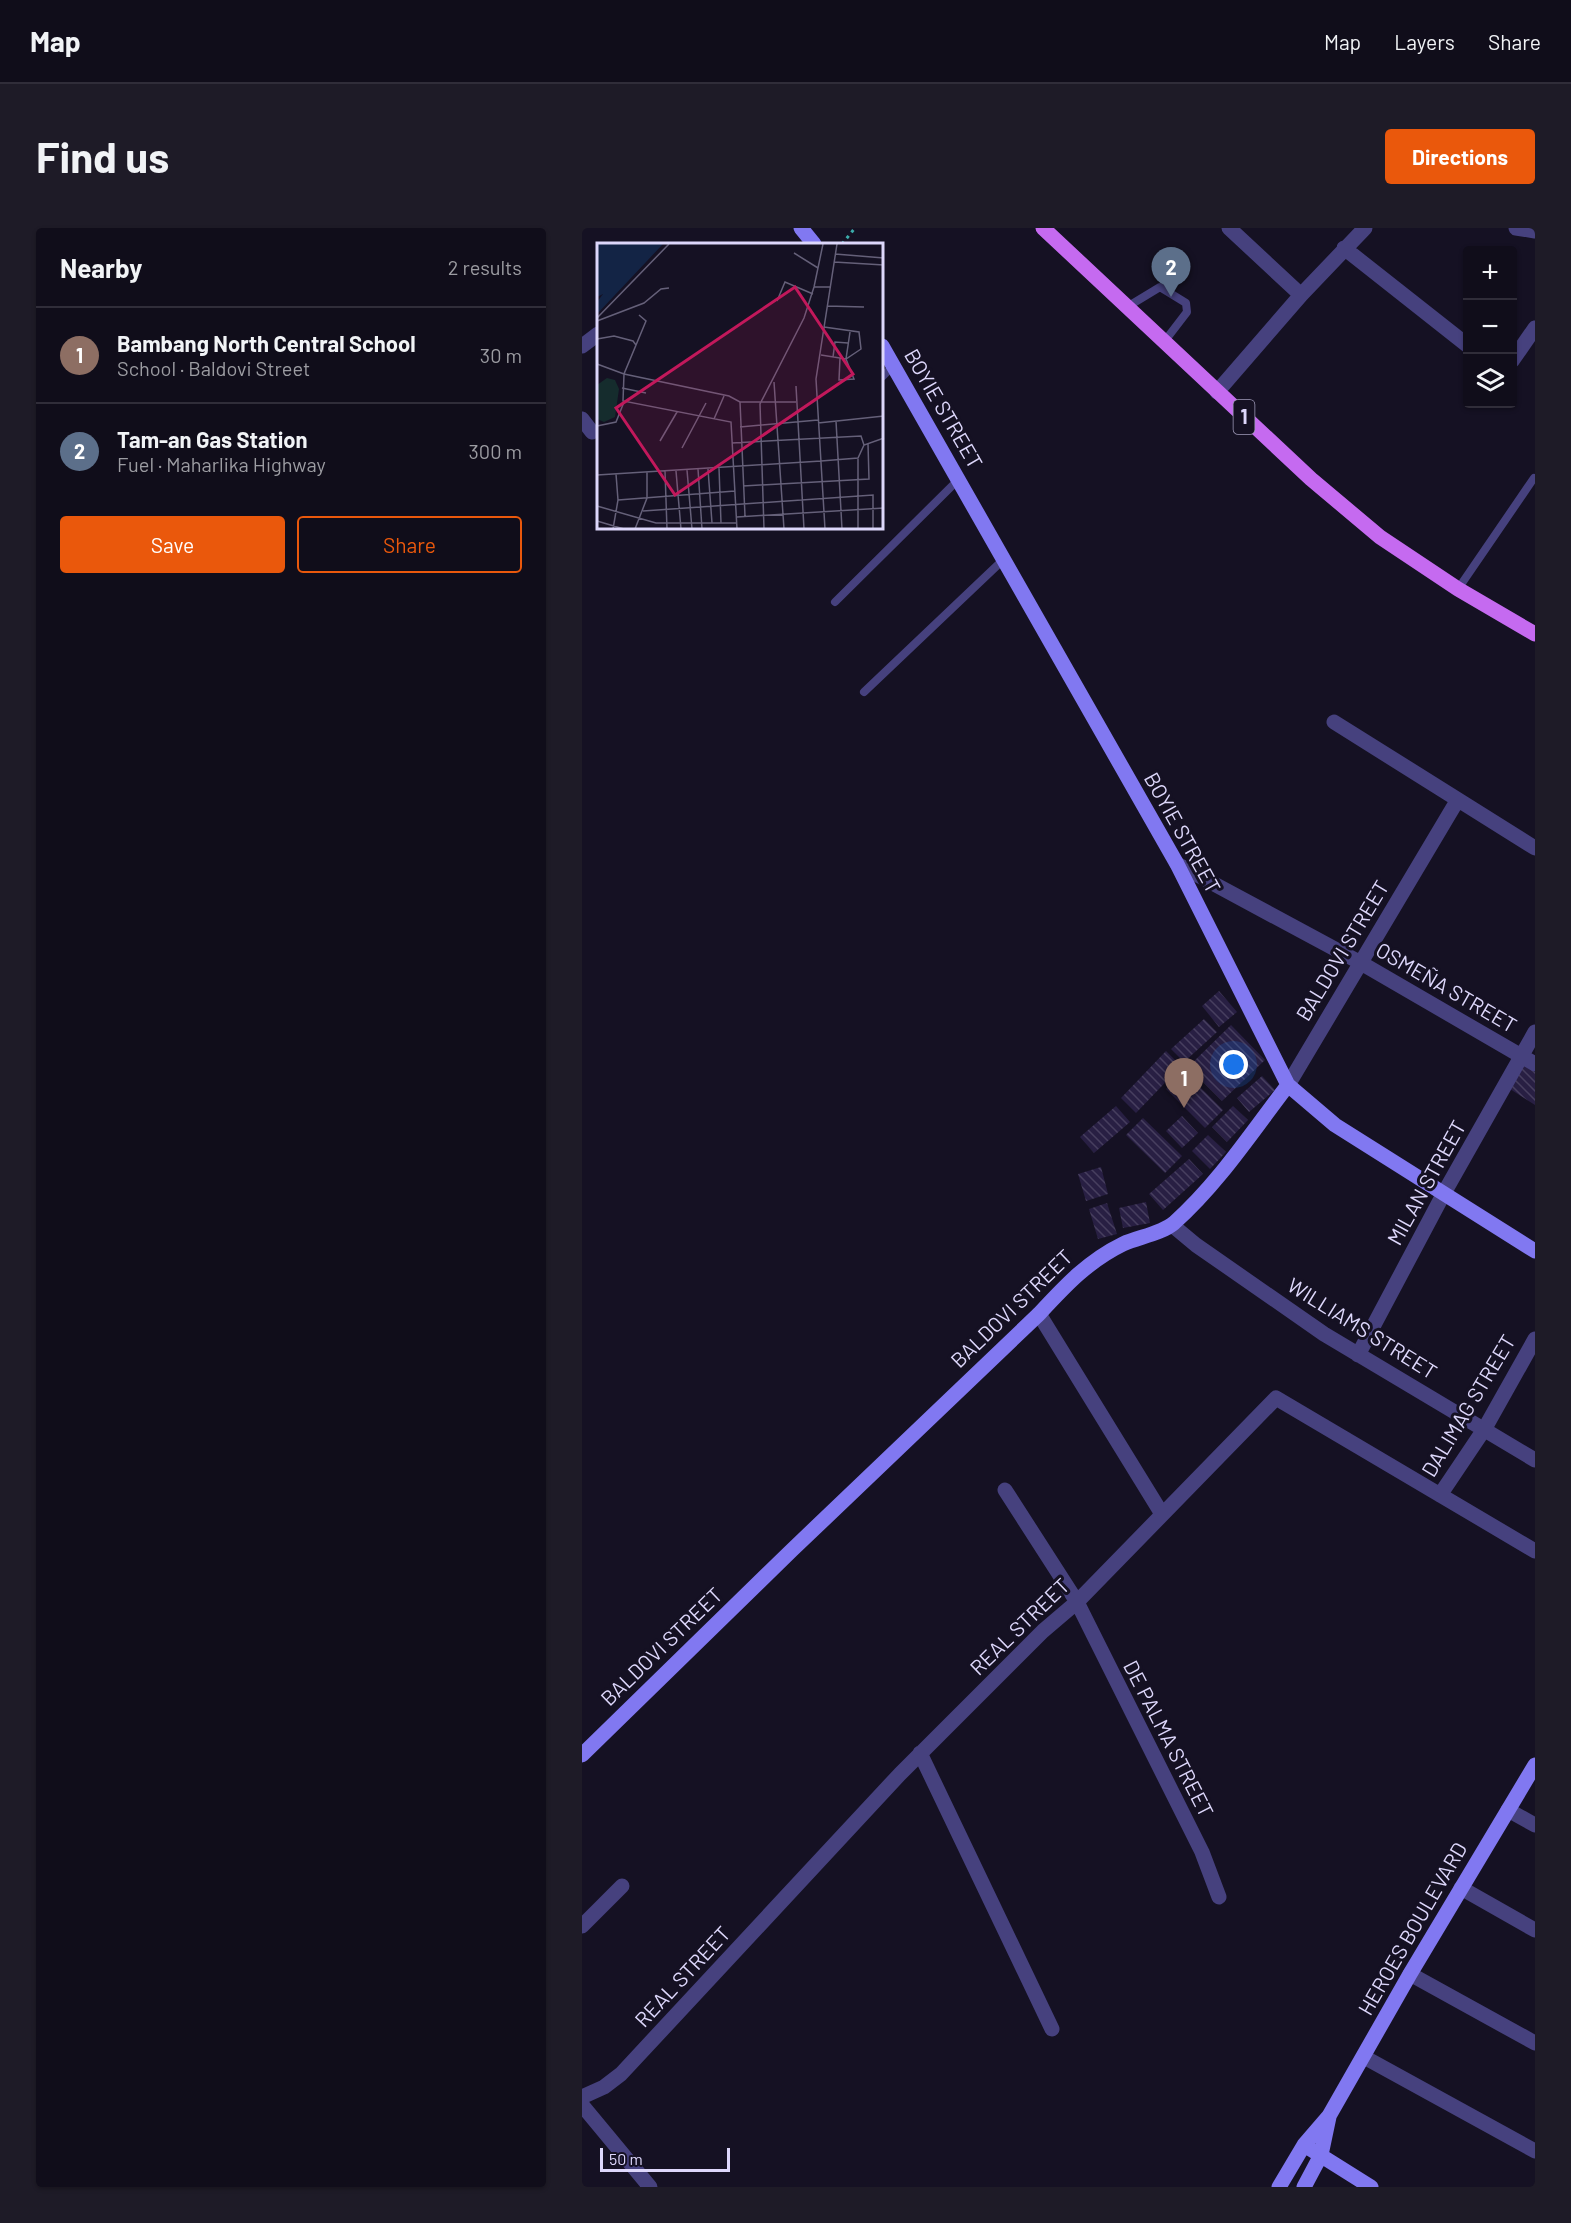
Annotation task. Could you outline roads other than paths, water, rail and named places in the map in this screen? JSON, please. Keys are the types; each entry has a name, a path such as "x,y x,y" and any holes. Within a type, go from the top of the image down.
{"main road":[{"name":"1","path":"1043,228 1311,479 1380,537 1458,589 1535,634"}],"street":[{"path":"801,228 812,243"},
{"path":"1229,228 1301,295"},
{"path":"1217,392 1301,295 1365,228"},
{"path":"1516,228 1535,231"},
{"path":"1344,249 1463,342"},
{"path":"1517,355 1535,328"},
{"path":"582,346 597,335"},
{"name":"BOYIE STREET","path":"884,350 1177,864 1288,1085 1335,1125 1535,1251"},
{"path":"582,418 592,432"},
{"path":"1334,722 1535,848"},
{"name":"BALDOVI STREET","path":"582,1755 1092,1261 1123,1245 1172,1225 1222,1172 1288,1085 1457,801"},
{"name":"OSMEÑA STREET","path":"1177,864 1361,963 1529,1060"},
{"name":"MILAN STREET","path":"1358,1355 1444,1193 1529,1060 1535,1032"},
{"name":"WILLIAMS STREET","path":"1172,1225 1196,1245 1358,1355 1485,1428 1535,1460"},
{"path":"1039,1314 1162,1514"},
{"name":"DALIMAG STREET","path":"1440,1495 1485,1428 1535,1339"},
{"name":"REAL STREET","path":"582,2097 604,2087 621,2074 920,1753 1043,1631 1077,1602 1276,1398 1535,1551"},
{"name":"DE PALMA STREET","path":"1005,1490 1077,1602 1202,1852 1219,1897"},
{"path":"920,1753 1052,2029"},
{"name":"HEROES BOULEVARD","path":"1279,2187 1304,2145 1329,2116 1410,1974 1535,1765"},
{"path":"1508,1810 1535,1825"},
{"path":"582,1926 622,1886"},
{"path":"1461,1888 1535,1930"},
{"path":"1410,1974 1535,2043"},
{"path":"1364,2057 1535,2151"},
{"path":"582,2105 650,2187"},
{"name":"HEROES BOULEVARD","path":"1304,2187 1321,2155 1329,2116"},
{"path":"1304,2145 1371,2187"}],"lane":[{"path":"1127,307 1160,287 1186,303 1187,312 1164,343"},
{"path":"884,375 893,366"},
{"path":"1458,589 1534,478"},
{"path":"835,602 959,479"},
{"path":"864,692 1004,559"}],"place":[{"name":"Tam-an Gas Station","path":"1171,297"},
{"name":"Bambang North Central School","path":"1184,1108"}]}
